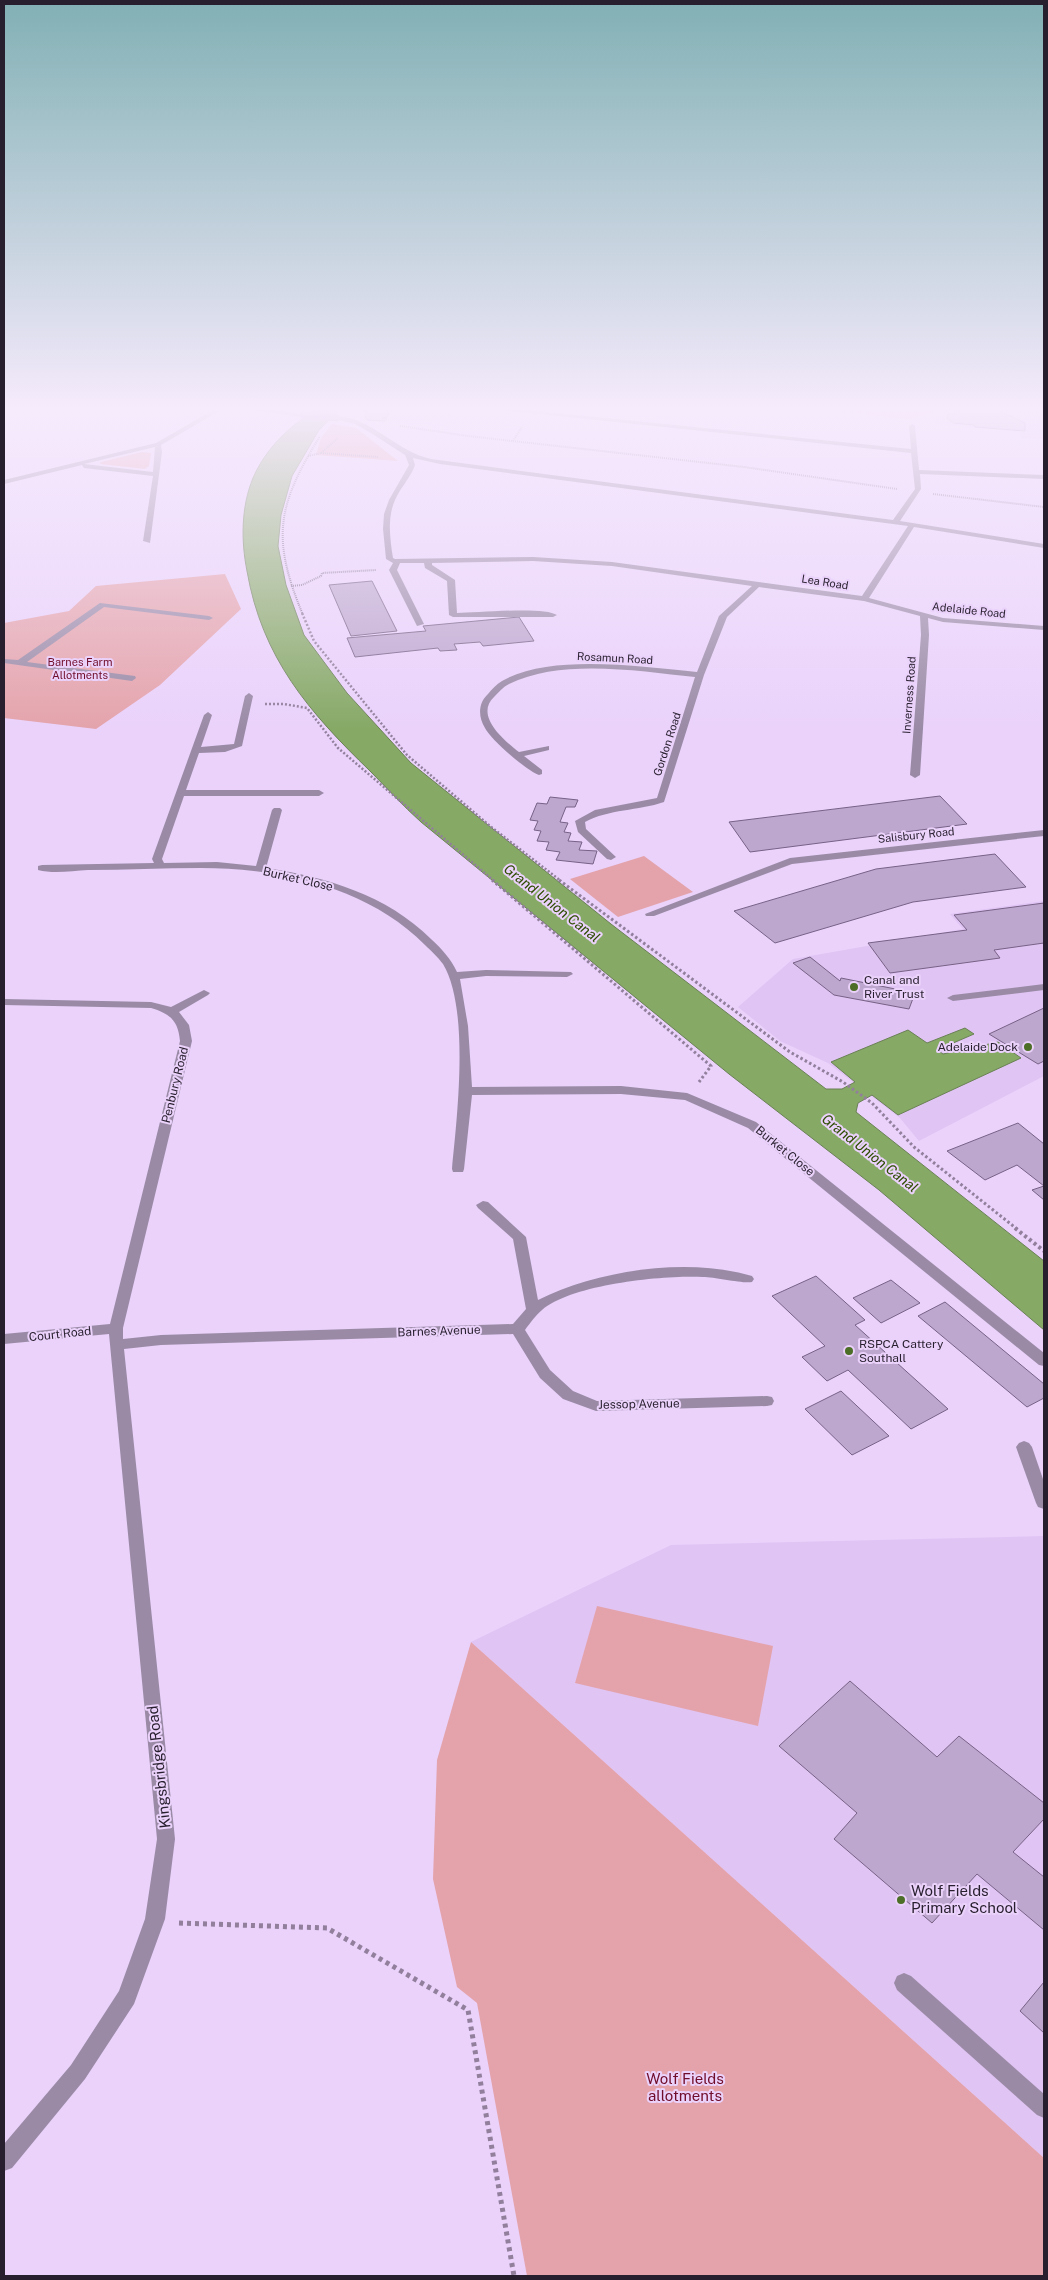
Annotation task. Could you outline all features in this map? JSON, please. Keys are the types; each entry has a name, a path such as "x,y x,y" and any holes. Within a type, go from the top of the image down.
{"street":[{"path":"148,541 151,516"},
{"path":"387,516 390,559 396,561 393,570 420,624"},
{"path":"846,516 1044,546"},
{"path":"895,523 900,516"},
{"path":"864,599 912,525"},
{"name":"Lea Road","path":"396,561 571,560 759,583 864,599"},
{"path":"428,561 428,566 451,580 453,615 480,616 533,613 553,615"},
{"name":"Gordon Road","path":"611,857 581,830 580,821 590,814 650,805 661,800 700,675 723,616 759,583"},
{"name":"Adelaide Road","path":"864,599 924,616 1044,628"},
{"path":"20,663 103,605 209,618"},
{"name":"Inverness Road","path":"915,775 925,627 924,616"},
{"path":"4,661 132,678"},
{"name":"Rosamun Road","path":"539,772 490,729 484,716 484,704 491,693 506,682 530,673 584,666 700,675"},
{"path":"197,747 224,749 238,746 248,700"},
{"path":"160,866 157,859 208,715"},
{"path":"518,755 546,748"},
{"path":"181,793 319,794"},
{"path":"260,870 277,810"},
{"name":"Salisbury Road","path":"650,914 693,900 790,861 1044,833"},
{"name":"Burket Close","path":"42,868 224,866 260,870 333,885 382,906 419,930 448,964 461,1007 466,1091 458,1169"},
{"path":"452,976 486,973 568,974"},
{"path":"953,998 1044,987"},
{"path":"4,1002 151,1005 172,1011 204,993"},
{"name":"Penbury Road","path":"116,1336 186,1041 185,1025 172,1011"},
{"name":"Burket Close","path":"466,1091 621,1090 687,1097 752,1125 1044,1361"},
{"path":"483,1205 519,1237 533,1312"},
{"path":"517,1329 540,1304 582,1287 632,1278 680,1273 720,1273 747,1279"},
{"name":"Barnes Avenue","path":"116,1336 161,1340 517,1329"},
{"name":"Jessop Avenue","path":"517,1329 545,1374 568,1395 596,1406 767,1401"},
{"name":"Court Road","path":"4,1339 116,1336"},
{"name":"Kingsbridge Road","path":"4,2160 78,2072 127,1997 155,1919 166,1839 116,1336"},
{"path":"1024,1447 1044,1503"},
{"path":"904,1983 1044,2108"}],"path":[{"path":"284,516 282,551 291,586 314,641 407,755 490,826 640,942 790,1052 843,1082 872,1103 914,1147 1044,1251"},
{"path":"291,586 302,585 321,576 322,573 383,570 396,561"},
{"path":"248,700 307,708 338,748 711,1066 687,1097"},
{"path":"173,1923 326,1928 468,2010 514,2276"}],"shaded area":[{"path":"1044,901 1044,1076 919,1141 900,1118 828,1063 780,1041 738,1007 793,959 963,929 950,914"},
{"name":"Wolf Fields Primary School","path":"1044,1536 1044,2158 471,1642 671,1545"}],"green space":[{"name":"Barnes Farm Allotments","path":"225,574 241,609 160,685 96,729 4,718 4,623 69,611 96,586"},
{"path":"644,856 693,892 618,917 570,879"},
{"path":"597,1606 773,1646 758,1726 575,1683"},
{"name":"Wolf Fields allotments","path":"471,1642 1044,2158 1044,2276 527,2276 477,2003 457,1987 433,1879 437,1760"}],"water":[{"name":"Grand Union Canal","path":"244,516 281,516 278,546 286,585 304,635 347,693 411,763 611,924 826,1089 842,1089 855,1082 831,1062 908,1030 927,1043 965,1028 974,1034 937,1050 943,1054 998,1042 1021,1058 898,1115 872,1095 858,1103 856,1112 1044,1261 1044,1330 879,1190 729,1074 421,822 401,803 308,705 276,657 254,602 247,571"}],"building":[{"path":"372,581 397,631 351,636 329,585"},
{"path":"519,617 534,641 483,646 480,642 454,644 457,650 440,651 438,648 355,657 347,638 426,631 423,626"},
{"path":"940,796 967,824 750,852 729,822"},
{"path":"550,797 578,800 575,807 566,807 560,822 568,823 564,832 571,833 568,841 582,842 579,850 597,851 593,864 556,860 560,852 546,850 549,842 537,841 541,831 534,830 538,821 530,820 537,803 547,804"},
{"path":"995,854 1026,887 913,902 775,943 734,911 876,869"},
{"path":"1044,903 1044,943 994,950 1000,958 890,973 868,943 967,930 954,915"},
{"name":"Canal and River Trust","path":"810,957 840,981 841,978 915,993 909,1009 834,995 793,963"},
{"name":"Adelaide Dock","path":"1044,1008 1044,1061 1038,1064 989,1034"},
{"path":"1018,1123 1044,1144 1044,1186 1017,1165 985,1180 947,1151"},
{"path":"1044,1186 1044,1200 1032,1190"},
{"name":"RSPCA Cattery Southall","path":"816,1276 865,1320 855,1325 948,1409 911,1429 848,1370 827,1381 802,1357 825,1346 772,1296"},
{"path":"891,1280 920,1303 881,1323 853,1298"},
{"path":"945,1302 1044,1384 1044,1398 1027,1407 918,1316"},
{"path":"841,1391 889,1436 852,1455 805,1409"},
{"path":"850,1681 937,1757 959,1736 1044,1803 1044,1819 1013,1852 1044,1877 1044,1930 977,1874 932,1923 834,1839 857,1813 779,1746"},
{"path":"1044,1982 1044,2033 1020,2011"}],"place":[{"name":"Canal and River Trust","path":"854,987"},
{"name":"Adelaide Dock","path":"1028,1047"},
{"name":"RSPCA Cattery Southall","path":"849,1351"},
{"name":"Wolf Fields Primary School","path":"901,1900"}]}
